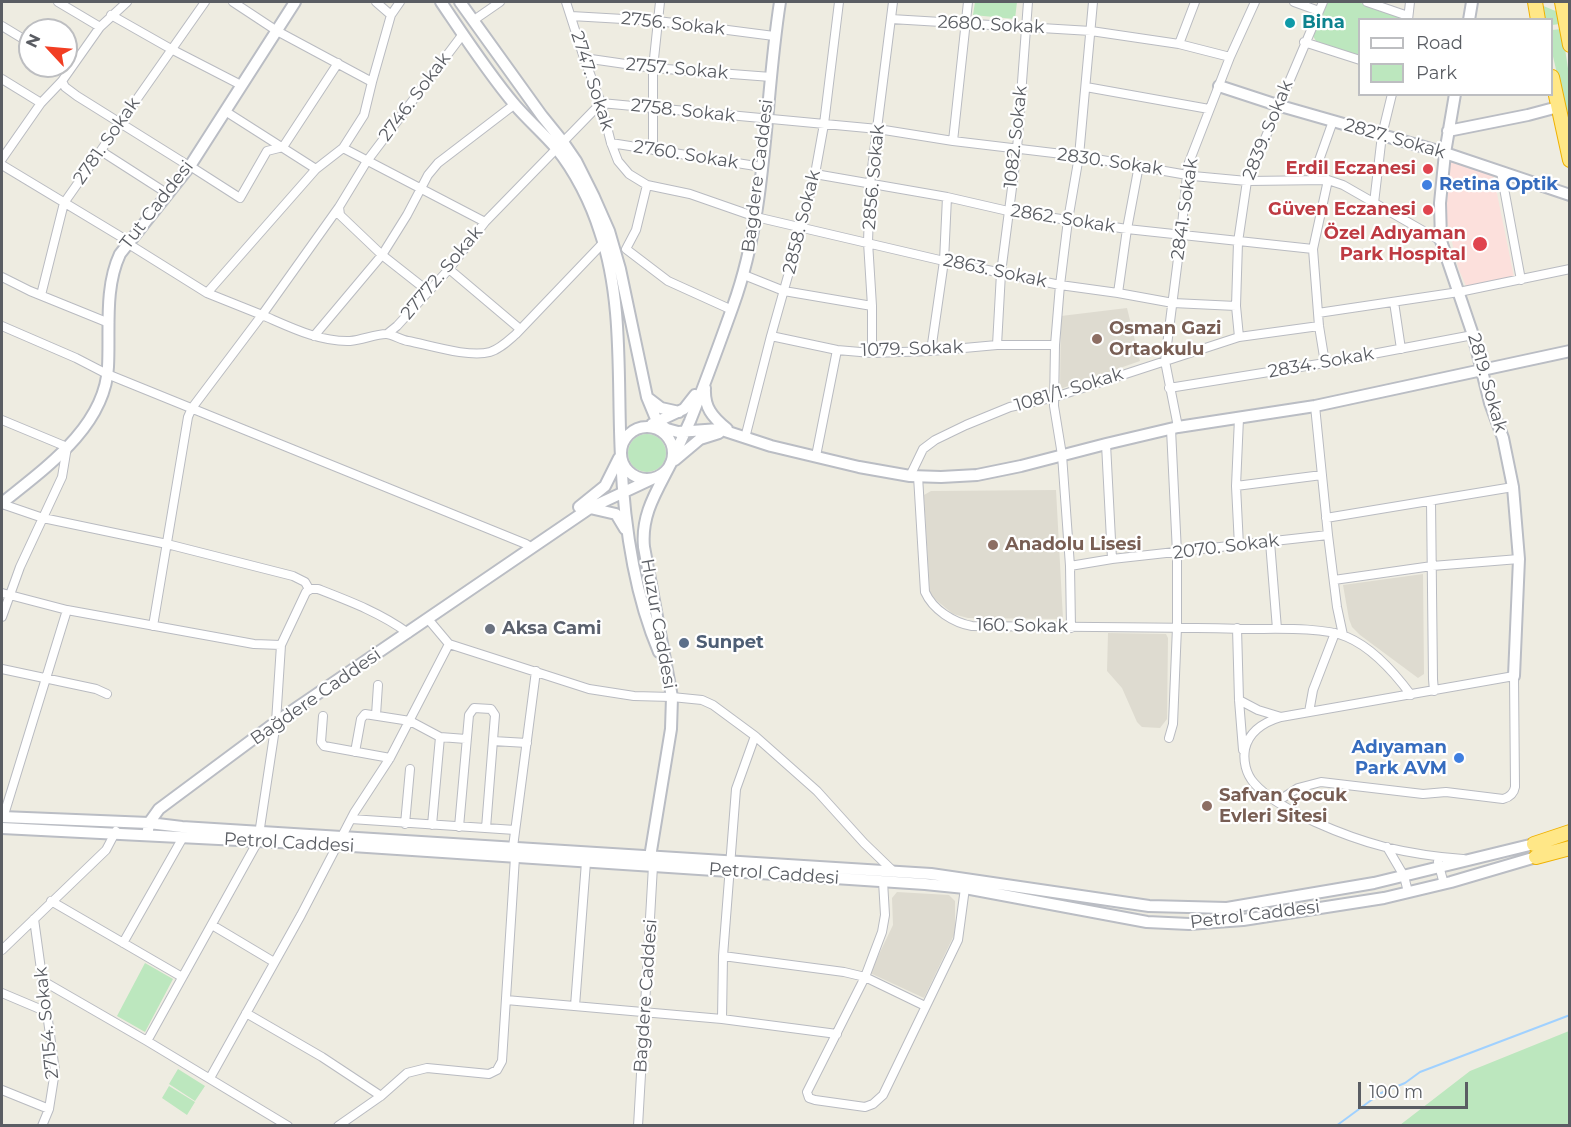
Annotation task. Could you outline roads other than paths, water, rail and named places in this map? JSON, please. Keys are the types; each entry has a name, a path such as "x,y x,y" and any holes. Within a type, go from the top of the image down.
{"highway":[{"path":"1535,2 1538,18"},
{"path":"1565,6 1569,45"},
{"path":"1553,86 1569,160"},
{"path":"1535,850 1569,832"},
{"path":"1535,850 1569,840"},
{"path":"1535,850 1569,850"}],"main road":[{"name":"Tut Caddesi","path":"2,504 74,441 92,414 104,392 107,374 112,269 127,243 189,166 295,2"},
{"path":"441,2 514,104 576,161 594,197 621,252 647,397 657,422 670,441 673,451 669,466"},
{"path":"460,2 542,116 560,145 588,203 603,243 609,264 617,335 621,455 629,538 650,630 669,674"},
{"name":"Bagdere Caddesi","path":"706,380 744,275 756,217 774,36 780,2"},
{"path":"1469,18 1472,2"},
{"name":"2827. Sokak","path":"1219,86 1444,153 1569,195"},
{"name":"2819. Sokak","path":"1455,96 1444,153 1440,203 1441,240 1473,334 1490,403 1503,438 1513,487 1519,559 1514,676"},
{"path":"1448,131 1558,107"},
{"path":"657,422 671,430 685,432 719,429 859,467 914,476 977,475 1174,428 1315,406 1569,351"},
{"path":"706,380 688,405 679,412 635,430 627,436 622,445 621,455 624,465 630,473 639,478 654,478 663,474 704,436 716,434 740,436"},
{"path":"669,466 706,380"},
{"path":"706,380 705,400 711,414 740,436"},
{"path":"647,397 661,408 679,412"},
{"path":"645,427 664,434"},
{"name":"Bağdere Caddesi","path":"149,823 159,809 276,722 499,569 596,495 609,481 621,455"},
{"name":"Huzur Caddesi","path":"652,862 670,729 672,697 643,533 648,509 669,466"},
{"name":"Bağdere Caddesi","path":"529,546 590,508 654,478"},
{"path":"590,508 616,514 629,538"},
{"path":"2,821 149,823 260,836"},
{"name":"Petrol Caddesi","path":"2,821 182,839 260,836 514,852 586,862 652,862 730,867 964,888 1137,921 1179,924 1243,920 1408,892 1444,884 1535,850"},
{"path":"148,836 149,823"},
{"path":"730,867 894,872 966,878 1102,900 1187,908 1227,908 1374,884 1469,859 1535,850"},
{"path":"514,852 652,862"}],"street":[{"path":"58,2 100,27"},
{"path":"78,54 111,15 127,2"},
{"name":"2781. Sokak","path":"41,295 64,203 205,2"},
{"path":"233,2 277,31 372,82"},
{"path":"376,2 392,15"},
{"path":"207,293 316,169 343,148 364,115 392,15 400,2"},
{"path":"474,20 500,2"},
{"name":"2747. Sokak","path":"566,2 601,103 618,161"},
{"path":"653,150 653,68 660,2"},
{"name":"2858. Sokak","path":"740,436 784,291 815,174 824,124 839,2"},
{"name":"2856. Sokak","path":"872,353 868,242 870,183 893,2"},
{"path":"953,141 968,2"},
{"name":"1082. Sokak","path":"997,345 1001,273 1017,149 1028,2"},
{"path":"1071,628 1070,566 1062,455 1054,406 1055,345 1068,220 1079,156 1093,2"},
{"path":"1179,45 1195,2"},
{"name":"2841. Sokak","path":"1169,738 1173,724 1177,553 1174,428 1165,361 1188,165 1230,57 1255,2"},
{"path":"1294,2 1319,11"},
{"name":"2839. Sokak","path":"1239,337 1236,306 1238,242 1247,181 1277,105 1323,2"},
{"path":"1367,2 1408,18 1410,2"},
{"path":"111,15 241,85"},
{"name":"2756. Sokak","path":"571,16 658,21 774,36"},
{"name":"2680. Sokak","path":"891,19 1091,31 1179,45 1230,57"},
{"path":"2,26 18,36"},
{"name":"2746. Sokak","path":"192,408 339,207 367,161 463,34"},
{"path":"1304,42 1358,60"},
{"name":"2757. Sokak","path":"584,58 653,68 771,77"},
{"path":"62,81 65,87 77,96 240,198 267,151 283,147 338,63"},
{"path":"2,159 41,103 63,78"},
{"path":"2,79 41,103"},
{"path":"1086,87 1209,109"},
{"path":"1374,203 1382,135 1392,96"},
{"path":"485,222 601,103"},
{"name":"2758. Sokak","path":"601,103 652,106 765,120"},
{"path":"314,336 382,255 408,215 428,175 438,163 514,104"},
{"path":"225,111 316,169"},
{"name":"2830. Sokak","path":"765,120 878,129 1247,181 1328,180 1343,185 1441,240"},
{"path":"1312,180 1333,121"},
{"name":"2760. Sokak","path":"611,143 762,167"},
{"name":"27772. Sokak","path":"343,148 485,222 449,269 387,334"},
{"path":"101,150 168,194"},
{"name":"2760. Sokak","path":"618,161 629,174 647,185 690,194 756,217"},
{"path":"2,165 123,238 127,243 207,293 314,336 347,341 387,334 406,341 476,353 490,352 504,344 520,329 603,243"},
{"path":"1118,292 1139,165"},
{"path":"1501,172 1521,280"},
{"name":"2862. Sokak","path":"815,174 947,197 1008,211 1127,229 1313,249"},
{"path":"1325,363 1319,326 1313,249 1328,180"},
{"path":"647,185 636,230 621,252 668,280 732,310"},
{"path":"931,351 944,261 947,197"},
{"path":"339,207 340,214 382,255 429,291"},
{"name":"2863. Sokak","path":"756,217 944,261 1060,285 1118,292 1173,303 1236,306"},
{"path":"449,269 520,329"},
{"path":"1318,313 1459,292 1569,270"},
{"path":"744,275 784,291 872,306"},
{"path":"2,278 109,323"},
{"path":"1394,302 1401,349"},
{"path":"2,326 107,374 529,546"},
{"name":"1081/1. Sokak","path":"914,476 923,449 935,440 1010,407 1055,397 1239,337 1319,326"},
{"name":"2834. Sokak","path":"1169,388 1325,363 1473,334"},
{"name":"1079. Sokak","path":"771,336 837,350 872,353 997,345 1055,345"},
{"path":"816,456 837,350"},
{"path":"1309,712 1313,690 1339,634 1315,406"},
{"path":"153,626 188,417 192,408"},
{"path":"1239,418 1236,486 1239,546"},
{"path":"2,420 67,447 62,477 6,594 2,617"},
{"path":"1106,444 1112,559"},
{"path":"1236,486 1322,475"},
{"name":"160. Sokak","path":"914,476 924,585 929,600 954,621 972,626 1237,628 1339,634"},
{"path":"1326,518 1513,487"},
{"path":"1431,501 1432,679 1434,691"},
{"path":"2,504 43,518 167,544 293,576 305,582 309,589"},
{"name":"2070. Sokak","path":"1070,566 1112,559 1329,535"},
{"path":"1270,542 1277,629"},
{"path":"1334,580 1432,566 1519,559"},
{"path":"309,589 318,589 358,605 395,623 408,633"},
{"path":"147,1041 260,836 276,722 280,645 309,589"},
{"path":"6,594 67,610 255,644 280,645"},
{"path":"2,821 67,610"},
{"path":"428,619 449,644 589,690 702,700 713,705 754,736 818,791 864,843 894,872"},
{"path":"1237,628 1239,700 1244,760 1247,773 1254,784 1278,801 1318,823 1387,847 1434,856 1469,859"},
{"path":"1339,634 1355,641 1384,663 1397,675 1411,694"},
{"path":"210,1078 351,819 390,758 449,644"},
{"path":"2,669 96,689 106,694"},
{"path":"338,1125 381,1096 401,1077 421,1069 489,1074 497,1070 502,1061 515,830 536,671"},
{"path":"1244,760 1246,747 1254,732 1267,722 1281,717 1514,676 1515,787 1514,792 1508,797 1503,799 1446,792 1424,794 1322,782 1302,786 1278,801"},
{"path":"376,715 378,685"},
{"path":"1239,700 1258,710 1281,717"},
{"path":"459,826 469,713 474,708 482,708 490,709 495,715 486,828"},
{"path":"355,752 362,717 365,714 410,721 440,737 466,739"},
{"path":"323,716 323,745 390,758"},
{"path":"722,1019 723,956 736,789 747,763 754,736"},
{"path":"432,825 440,737"},
{"path":"493,741 527,743"},
{"path":"405,824 410,769"},
{"path":"351,819 515,830"},
{"path":"2,950 106,850 116,834 117,822"},
{"path":"123,943 182,839"},
{"path":"1387,847 1404,876 1408,892"},
{"path":"1434,856 1440,866 1444,884"},
{"path":"575,1006 586,862"},
{"name":"Bagdere Caddesi","path":"638,1125 652,862"},
{"path":"883,881 884,927 865,977 807,1094 815,1100 865,1107 873,1104 882,1095 960,933 964,888"},
{"path":"51,901 182,977"},
{"name":"27154. Sokak","path":"34,919 55,1071 49,1110 42,1125"},
{"path":"212,925 274,962"},
{"path":"723,956 844,972 865,977 925,1006"},
{"path":"43,981 288,1125"},
{"path":"2,993 47,1012"},
{"path":"506,1000 722,1019 837,1034"},
{"path":"246,1012 342,1069 381,1096"},
{"path":"2,1090 49,1110"}],"waterway":[{"path":"1336,1126 1381,1093 1405,1083 1420,1072 1570,1015"}],"place":[{"name":"Bina","path":"1290,23"},
{"name":"Erdil Eczanesi","path":"1428,169"},
{"name":"Retina Optik","path":"1427,185"},
{"name":"Güven Eczanesi","path":"1428,210"},
{"name":"Özel Adıyaman Park Hospital","path":"1480,244"},
{"name":"Osman Gazi Ortaokulu","path":"1097,339"},
{"name":"Anadolu Lisesi","path":"993,545"},
{"name":"Aksa Cami","path":"490,629"},
{"name":"Sunpet","path":"684,643"},
{"name":"Adıyaman Park AVM","path":"1459,758"},
{"name":"Safvan Çocuk Evleri Sitesi","path":"1207,806"}]}
